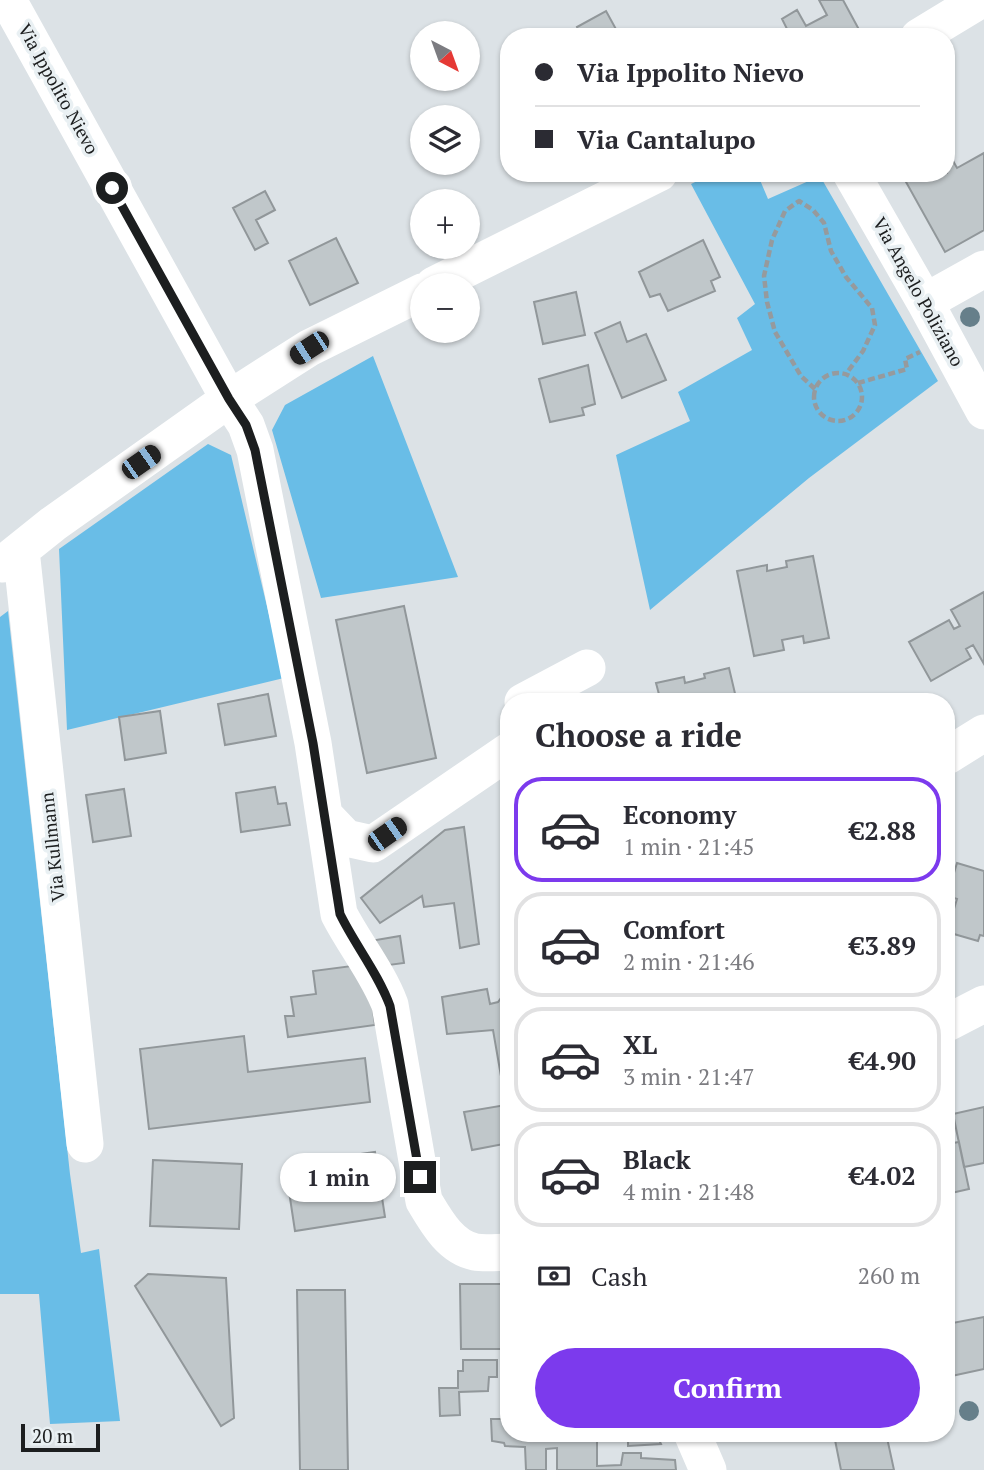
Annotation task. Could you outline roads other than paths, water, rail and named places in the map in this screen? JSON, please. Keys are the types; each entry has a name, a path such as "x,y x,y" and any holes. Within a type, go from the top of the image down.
{"street":[{"name":"Via Ippolito Nievo","path":"8,0 229,399 246,425 255,450 313,743 340,914 385,991 390,1006 424,1201 439,1226 455,1242 474,1252 500,1252"},
{"path":"934,28 980,0"},
{"path":"458,273 641,182"},
{"name":"Via Angelo Poliziano","path":"856,182 984,411"},
{"path":"925,302 984,269"},
{"path":"10,559 53,524 229,399 309,348 410,298"},
{"name":"Via Kullmann","path":"10,559 85,1143"},
{"path":"540,693 587,668"},
{"path":"955,751 984,733"},
{"path":"324,815 346,838 373,844 500,757"},
{"path":"955,1019 984,1004"},
{"path":"696,1442 708,1470"}]}
